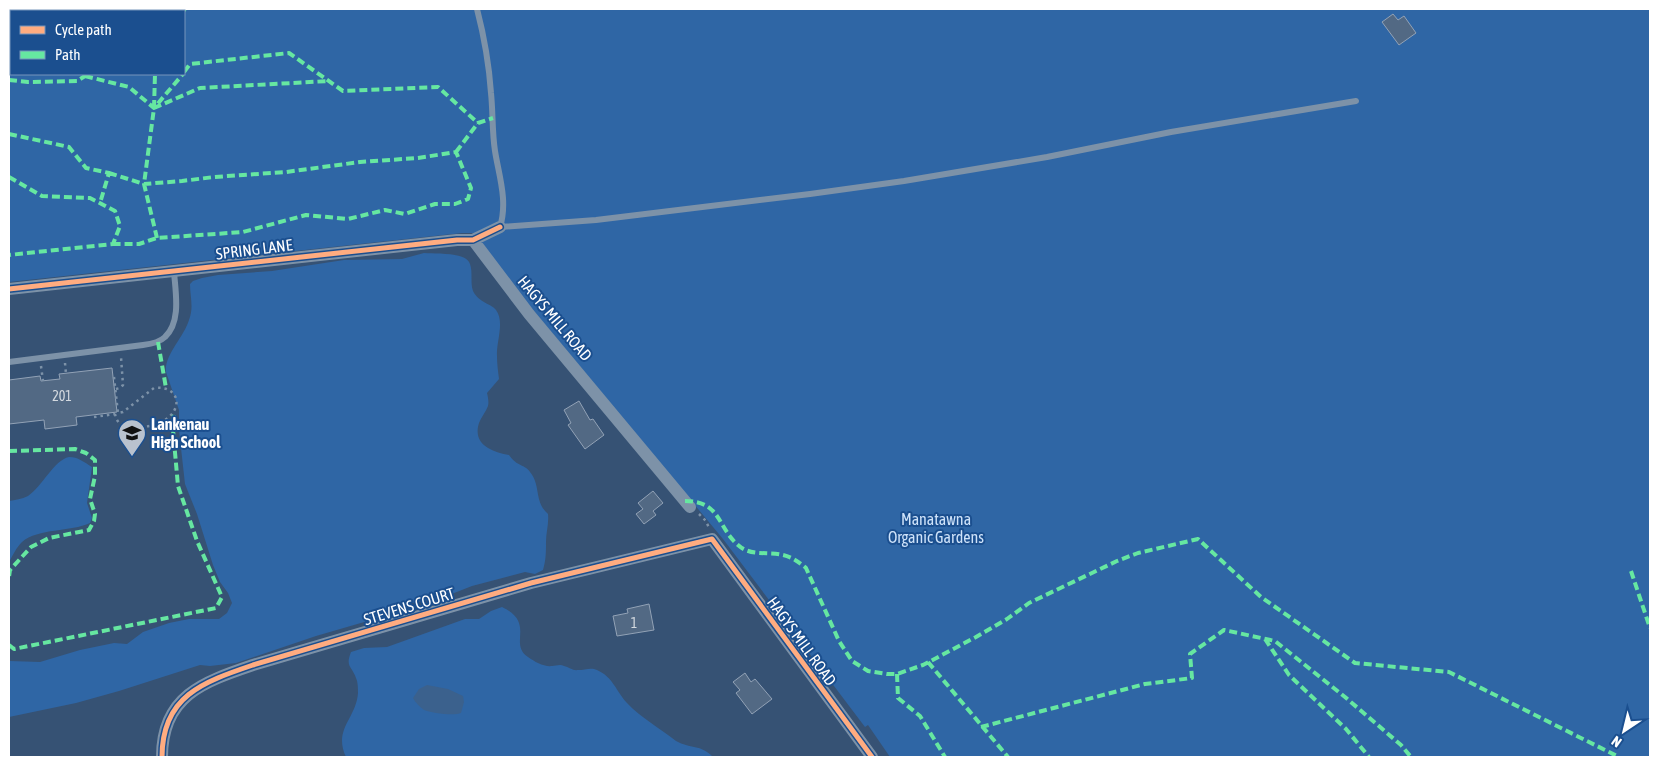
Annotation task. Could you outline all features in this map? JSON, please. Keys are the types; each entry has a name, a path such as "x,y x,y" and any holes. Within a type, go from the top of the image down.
{"street":[{"name":"SPRING LANE","path":"9,289 457,240 473,240 500,227"},
{"name":"HAGYS MILL ROAD","path":"473,240 524,308 690,507"},
{"name":"HAGYS MILL ROAD","path":"712,539 872,757"},
{"name":"STEVENS COURT","path":"162,757 164,735 174,711 190,693 214,679 531,583 712,539"}],"lane":[{"path":"477,9 492,94 495,151 502,180 503,209 500,227 561,224 904,181 1028,161 1171,132 1356,101"},
{"path":"9,362 143,346 158,342 170,331 174,321 176,311 174,271"}],"path":[{"path":"116,389 120,388 123,384 121,357"},
{"path":"65,363 66,374"},
{"path":"41,366 43,380"},
{"path":"94,417 117,414 124,412 154,388 166,388 172,391 177,401 174,412 165,421 152,426 124,426 118,421 117,414 114,376"},
{"path":"690,507 706,521 712,539"}],"green space":[{"name":"Manatawna Organic Gardens","path":"9,9 1650,9 1650,757 890,757 868,725 865,727 723,539 489,257 474,233 9,282"},
{"path":"424,253 450,254 468,260 471,267 473,291 482,301 494,308 499,315 497,365 499,379 487,393 488,406 479,423 478,437 485,446 509,455 515,462 528,469 533,477 541,504 548,514 546,556 543,570 535,574 525,572 472,586 444,597 407,604 378,618 316,636 236,663 210,666 200,665 76,703 9,717 9,661 40,662 80,650 114,643 127,644 143,632 169,623 189,619 219,619 227,613 232,603 213,565 197,514 185,484 179,430 179,410 166,372 168,359 190,315 192,306 190,284 202,278 218,275 272,271 344,260 402,259"},
{"path":"69,457 78,459 92,467 87,503 92,518 90,523 74,528 37,534 20,544 9,562 9,501 28,496 58,463"},
{"path":"502,607 512,613 518,620 520,626 520,646 528,657 546,666 561,665 576,670 597,670 611,680 627,703 644,718 676,741 700,748 713,757 346,757 342,739 358,693 357,680 349,664 351,652 364,648 387,647 465,619 479,619 491,611"}],"shaded area":[{"path":"427,685 448,689 463,696 464,702 461,713 442,714 422,709 413,698 419,689"}],"building":[{"path":"1393,14 1398,20 1404,16 1416,33 1399,45 1382,22"},
{"name":"Lankenau High School","path":"112,368 117,412 76,417 77,425 45,429 44,420 9,424 9,380 40,376 41,381 60,379 59,374"},
{"path":"579,401 590,420 593,419 604,435 585,449 568,425 571,423 564,410"},
{"path":"653,491 663,503 653,511 656,515 644,524 636,514 643,509 638,503"},
{"path":"649,604 654,630 617,636 613,616 628,613 627,609"},
{"path":"745,673 751,682 755,679 772,699 752,714 736,693 740,690 733,682"}],"marked path":[{"path":"185,71 190,64 289,53 343,91 438,87 478,123"},
{"path":"9,80 28,82 77,81 86,75"},
{"path":"154,108 155,75"},
{"path":"85,76 129,87 154,108 182,75"},
{"path":"157,238 144,184 154,108 200,88 329,81"},
{"path":"456,152 478,123 493,118"},
{"path":"9,134 69,147 86,168 109,173 100,203"},
{"path":"109,173 144,184 286,172 360,162 418,158 456,152 471,188 468,199 455,204 435,204 405,214 385,210 348,219 306,215 243,232 157,238 139,244 113,244"},
{"path":"9,177 42,196 90,198 115,211 120,226 113,244 9,255"},
{"path":"158,342 166,388"},
{"path":"9,645 14,649 216,608 222,597 197,541 178,486 173,430 174,412"},
{"path":"9,451 75,449 86,453 95,460 95,476 90,499 95,514 94,521 89,530 49,538 31,547 10,570 9,577"},
{"path":"685,501 706,505 717,516 731,538 743,549 786,556 806,568 839,641 852,661 868,671 897,674 923,665 1007,619 1029,603 1117,561 1138,553 1198,539 1261,597 1355,663 1449,672 1619,757"},
{"path":"1631,571 1650,628"},
{"path":"981,727 1145,684 1192,678 1190,654 1224,630 1275,641 1345,697 1401,745 1411,757"},
{"path":"1265,639 1289,675 1346,729 1369,757"},
{"path":"928,662 1008,757"},
{"path":"897,674 898,698 920,716 945,757"}],"cycle path":[{"path":"9,289 457,240 473,240 500,227"},
{"path":"162,757 164,736 169,719 178,706 189,694 202,685 218,678 253,665 531,583 712,539 872,757"}],"place":[{"name":"Lankenau High School","path":"132,457"}]}
